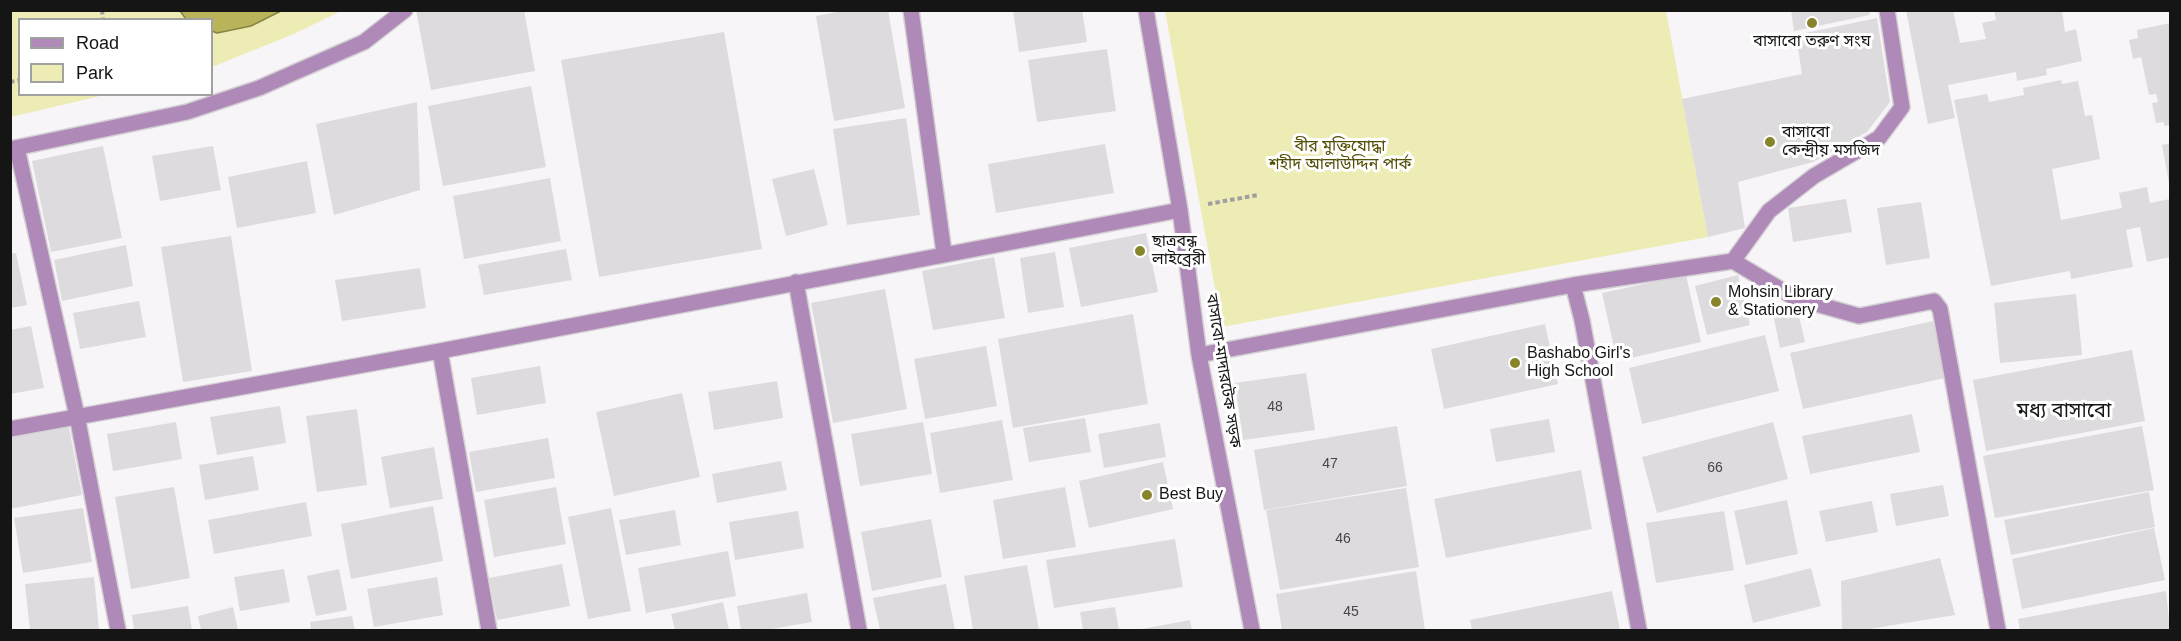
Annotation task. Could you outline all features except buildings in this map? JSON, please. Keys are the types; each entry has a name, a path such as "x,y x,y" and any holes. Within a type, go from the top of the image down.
{"street":[{"path":"118,630 77,417 14,148 187,112 259,88 364,42 405,10"},
{"path":"911,10 944,253"},
{"name":"বাসাবো-মাদারটেক সড়ক","path":"1146,10 1180,210 1199,355 1252,630"},
{"path":"1733,261 1769,211 1814,176 1879,138 1902,106 1887,10"},
{"path":"10,429 440,351 944,253 1180,210"},
{"path":"1199,355 1574,285 1733,261 1795,298 1859,316 1934,301 1940,309 1998,630"},
{"path":"796,282 859,630"},
{"path":"1574,285 1639,630"},
{"path":"440,351 489,630"}],"path":[{"path":"1180,210 1258,195"}],"green space":[{"path":"11,11 180,11 185,18 18,18 18,96 100,96 11,117"},
{"path":"281,11 341,11 294,34 213,67 213,31 217,33 250,26"},
{"name":"বীর মুক্তিযোদ্ধা শহীদ আলাউদ্দিন পার্ক","path":"1165,11 1666,11 1708,237 1222,327"}],"shaded area":[{"path":"180,10 281,11 251,26 217,33 213,31 213,18 185,18"}],"place":[{"name":"বাসাবো তরুণ সংঘ","path":"1812,23"},
{"name":"বাসাবো কেন্দ্রীয় মসজিদ","path":"1770,142"},
{"name":"ছাত্রবন্ধু লাইব্রেরী","path":"1140,251"},
{"name":"Mohsin Library & Stationery","path":"1716,302"},
{"name":"Bashabo Girl's High School","path":"1515,363"},
{"name":"Best Buy","path":"1147,495"}],"district":[{"name":"মধ্য বাসাবো","path":"2064,411"}]}
